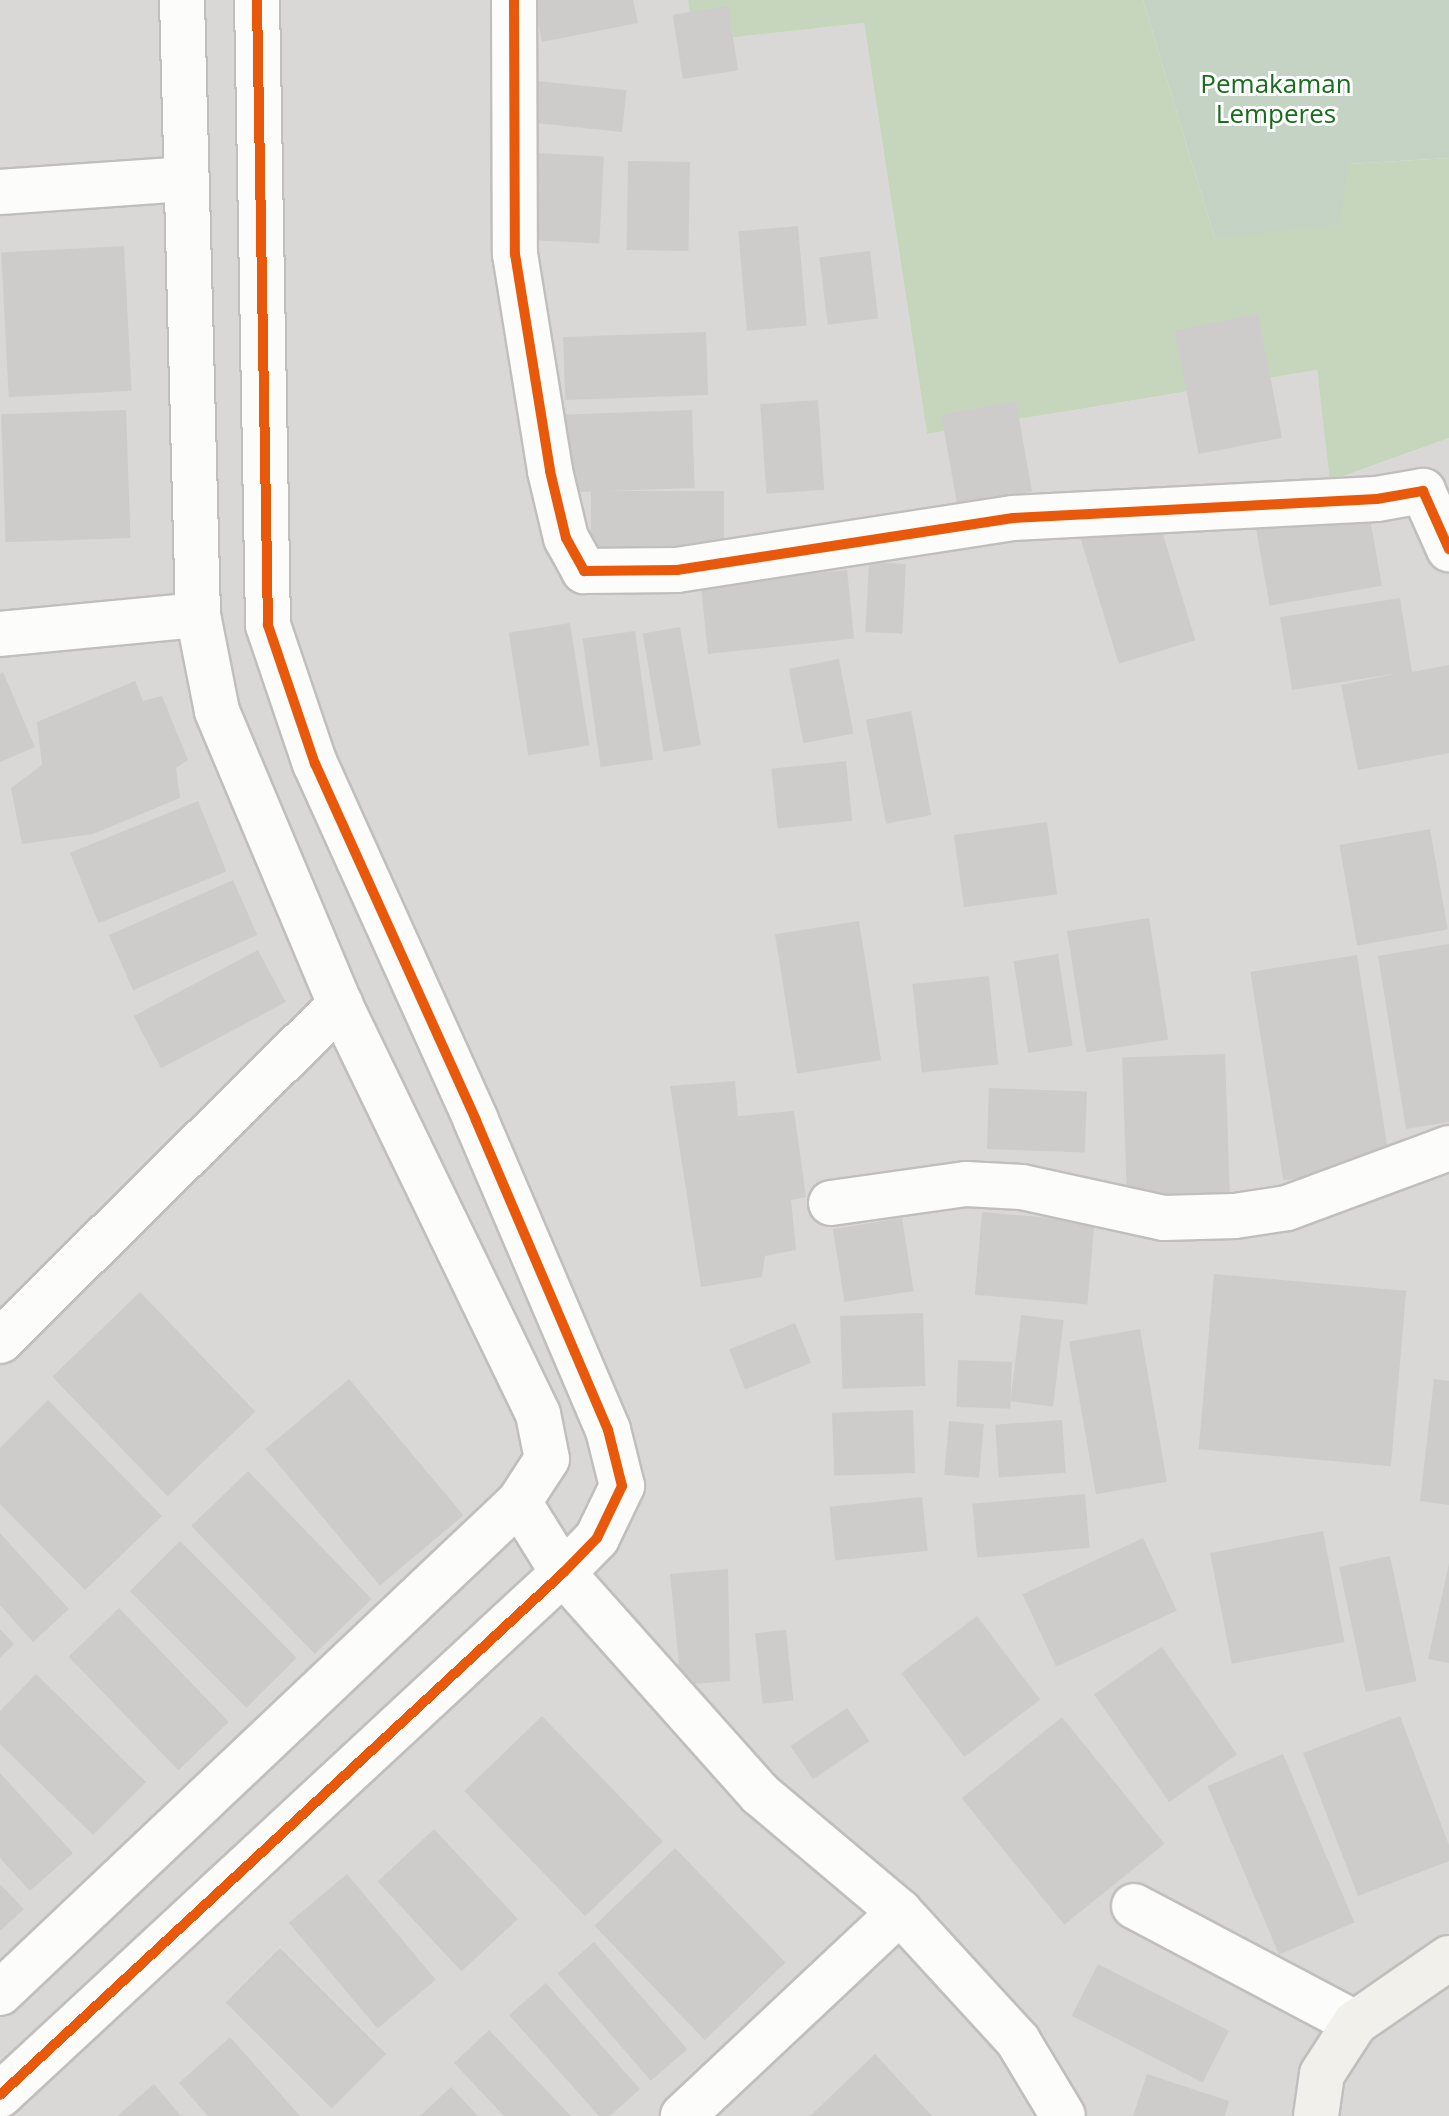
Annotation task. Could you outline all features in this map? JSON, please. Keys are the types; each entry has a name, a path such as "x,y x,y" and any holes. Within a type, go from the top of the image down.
{"street":[{"path":"0,1993 519,1502 547,1459 538,1414 340,1004 217,711 198,615 184,179 182,0"},
{"path":"0,2095 563,1573 597,1538 622,1486 608,1430 315,764 268,625 257,0"},
{"path":"514,0 515,254 550,471 566,538 584,571 677,570 1013,518 1377,499 1423,491 1449,549"},
{"path":"0,192 184,179"},
{"path":"0,634 198,615"},
{"path":"0,1341 340,1004"},
{"path":"831,1203 966,1184 1022,1187 1164,1218 1222,1217 1287,1208 1449,1148"},
{"path":"538,1414 608,1430"},
{"path":"519,1502 563,1573 760,1794 900,1912 1018,2041 1063,2116"},
{"path":"1134,1906 1355,2023"},
{"path":"683,2116 900,1912"},
{"path":"1316,2116 1322,2074 1355,2023 1449,1958"}],"shaded area":[{"path":"0,0 688,0 693,42 864,23 927,434 1317,370 1331,481 1449,438 1449,2116 0,2116"}],"green space":[{"path":"688,0 1143,0 1215,239 1349,164 1449,158 1449,438 1330,481 1317,370 927,434 864,23 693,42"},
{"name":"Pemakaman Lemperes","path":"1143,0 1449,0 1449,158 1349,164 1340,224 1215,239"}],"building":[{"path":"534,0 633,0 638,23 542,42"},
{"path":"728,6 738,70 683,79 673,15"},
{"path":"528,80 626,90 622,132 524,122"},
{"path":"535,153 604,157 599,243 530,240"},
{"path":"628,161 690,162 688,251 626,250"},
{"path":"798,226 807,326 747,331 738,231"},
{"path":"124,246 132,391 9,397 1,252"},
{"path":"870,251 878,318 828,325 819,257"},
{"path":"1258,314 1282,438 1199,454 1175,330"},
{"path":"706,332 708,395 565,400 563,337"},
{"path":"818,400 824,490 766,494 760,404"},
{"path":"1016,401 1032,492 957,505 941,414"},
{"path":"126,410 130,538 6,542 1,414"},
{"path":"692,410 695,488 569,492 566,414"},
{"path":"591,491 724,491 724,561 591,561"},
{"path":"1368,507 1382,586 1270,606 1256,527"},
{"path":"1157,515 1195,640 1119,664 1080,538"},
{"path":"869,562 906,564 902,634 865,632"},
{"path":"847,570 854,639 708,654 701,585"},
{"path":"1400,598 1412,672 1449,665 1449,753 1358,770 1341,685 1399,673 1292,690 1280,617"},
{"path":"570,623 589,745 528,755 509,633"},
{"path":"680,627 701,745 663,752 643,634"},
{"path":"635,631 653,760 601,767 583,638"},
{"path":"839,659 854,734 803,743 789,669"},
{"path":"3,672 35,747 0,762 0,674"},
{"path":"135,681 143,701 162,696 188,760 176,768 180,798 93,834 22,844 11,788 42,765 37,722"},
{"path":"911,711 931,815 886,824 866,720"},
{"path":"846,761 852,821 778,829 771,769"},
{"path":"198,801 226,871 99,923 70,853"},
{"path":"1047,822 1057,894 964,907 954,835"},
{"path":"1430,829 1448,929 1357,945 1339,845"},
{"path":"233,880 257,935 133,990 109,935"},
{"path":"1149,918 1168,1039 1086,1052 1067,931"},
{"path":"859,921 881,1060 797,1074 775,934"},
{"path":"1449,944 1449,1122 1406,1129 1378,956"},
{"path":"258,950 286,1002 161,1068 134,1016"},
{"path":"1058,954 1073,1046 1028,1053 1014,961"},
{"path":"1357,955 1390,1163 1283,1180 1250,972"},
{"path":"989,976 998,1065 922,1073 912,984"},
{"path":"1225,1054 1230,1203 1127,1207 1122,1058"},
{"path":"735,1081 738,1116 794,1111 806,1197 791,1200 796,1250 765,1256 762,1277 701,1287 670,1086"},
{"path":"989,1088 1087,1091 1085,1152 987,1149"},
{"path":"982,1212 1095,1222 1087,1305 975,1295"},
{"path":"902,1218 914,1291 844,1302 833,1229"},
{"path":"1214,1274 1406,1291 1391,1466 1199,1449"},
{"path":"140,1292 255,1411 168,1496 52,1377"},
{"path":"923,1313 926,1386 843,1389 840,1316"},
{"path":"1021,1315 1064,1320 1053,1407 1010,1401"},
{"path":"795,1323 811,1363 745,1389 729,1350"},
{"path":"1140,1329 1167,1482 1096,1494 1069,1342"},
{"path":"958,1360 1012,1362 1010,1409 956,1407"},
{"path":"349,1379 463,1515 380,1585 266,1449"},
{"path":"1434,1379 1449,1381 1449,1505 1420,1501"},
{"path":"48,1400 162,1516 85,1590 0,1504 0,1448"},
{"path":"913,1410 915,1473 834,1476 832,1413"},
{"path":"1062,1420 1066,1473 999,1478 995,1425"},
{"path":"949,1421 984,1424 979,1478 944,1475"},
{"path":"248,1471 372,1599 315,1654 191,1526"},
{"path":"1085,1494 1090,1548 977,1558 972,1504"},
{"path":"922,1497 928,1551 835,1560 830,1507"},
{"path":"1323,1531 1345,1642 1232,1664 1210,1553"},
{"path":"0,1533 69,1609 33,1642 0,1605"},
{"path":"1143,1538 1177,1611 1056,1667 1022,1594"},
{"path":"180,1541 297,1658 246,1708 130,1591"},
{"path":"1390,1556 1417,1681 1366,1692 1339,1567"},
{"path":"1449,1563 1449,1663 1428,1659"},
{"path":"728,1569 730,1681 681,1685 670,1574"},
{"path":"119,1608 229,1722 178,1770 69,1657"},
{"path":"977,1616 1040,1700 964,1757 901,1673"},
{"path":"0,1629 14,1644 0,1658"},
{"path":"786,1630 793,1701 763,1704 755,1633"},
{"path":"1162,1647 1237,1754 1169,1802 1094,1695"},
{"path":"36,1674 146,1782 93,1835 0,1744 0,1711"},
{"path":"847,1708 869,1741 813,1779 791,1746"},
{"path":"542,1716 663,1841 585,1916 464,1791"},
{"path":"1400,1716 1449,1845 1449,1861 1358,1896 1303,1753"},
{"path":"1062,1717 1165,1844 1064,1925 962,1798"},
{"path":"1283,1754 1355,1922 1279,1954 1208,1786"},
{"path":"0,1773 73,1853 30,1891 0,1858"},
{"path":"434,1829 518,1919 462,1971 378,1882"},
{"path":"675,1848 785,1962 705,2040 594,1926"},
{"path":"347,1874 436,1980 377,2029 289,1923"},
{"path":"0,1884 24,1909 0,1931"},
{"path":"594,1942 687,2049 651,2081 558,1973"},
{"path":"280,1948 386,2054 332,2109 226,2002"},
{"path":"1098,1964 1229,2031 1203,2082 1072,2016"},
{"path":"546,1983 640,2089 610,2116 599,2116 509,2015"},
{"path":"489,2030 571,2116 504,2116 454,2063"},
{"path":"230,2037 300,2116 208,2116 179,2083"},
{"path":"875,2054 932,2116 810,2116"},
{"path":"1147,2074 1229,2101 1225,2116 1133,2116"},
{"path":"154,2084 181,2116 117,2116"},
{"path":"451,2087 478,2116 420,2116"}],"cycle path":[{"path":"0,2095 563,1573 597,1538 622,1486 608,1430 476,1120 315,764 268,625 257,0"},
{"path":"514,0 515,254 550,471 566,538 584,571 677,570 1013,518 1377,499 1423,491 1449,549"}]}
